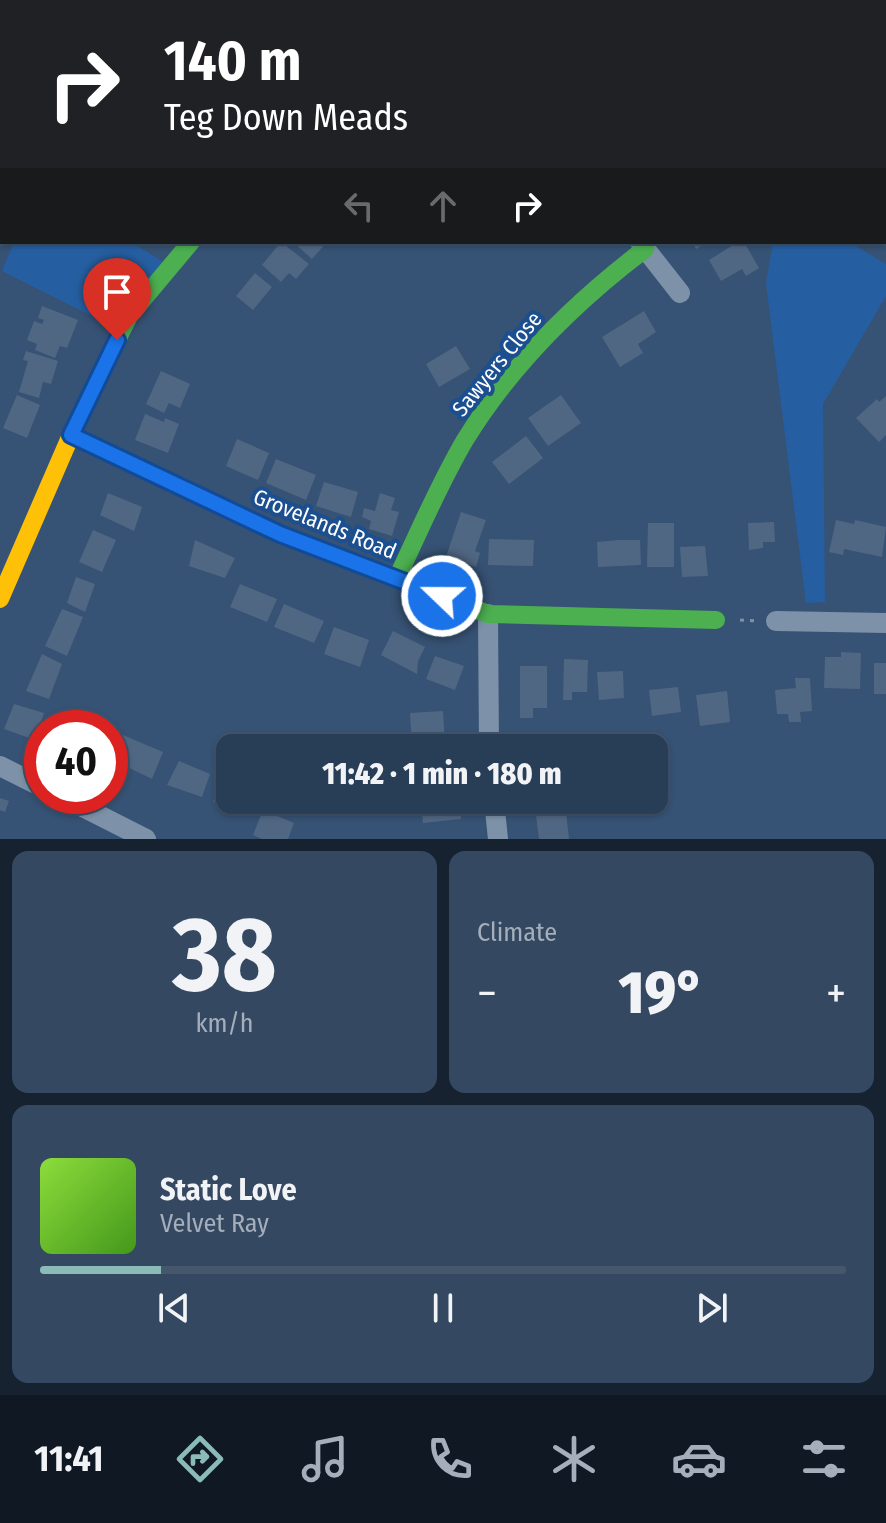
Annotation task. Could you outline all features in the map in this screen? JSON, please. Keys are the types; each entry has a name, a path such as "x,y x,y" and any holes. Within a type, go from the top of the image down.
{"street":[{"path":"0,599 71,435 129,316 189,244"},
{"name":"Sawyers Close","path":"397,578 475,425 538,345 643,246 680,293"},
{"name":"Grovelands Road","path":"71,435 280,534 488,614 716,620"},
{"path":"488,614 489,734"},
{"path":"776,621 886,623"},
{"path":"0,766 24,778"},
{"path":"97,814 146,839"},
{"path":"495,814 498,839"}],"path":[{"path":"716,620 776,621"}],"shaded area":[{"path":"13,244 134,244 165,263 116,328 2,271"},
{"path":"773,244 852,244 886,264 886,296 823,404 825,602 806,603 766,283"}],"building":[{"path":"279,244 309,264 296,279 289,273 281,282 262,265"},
{"path":"295,244 325,244 312,259"},
{"path":"735,244 745,244 759,268 746,276 742,269 721,281 709,260"},
{"path":"255,273 272,287 253,310 236,296"},
{"path":"42,306 78,320 67,348 60,346 55,358 35,350 37,344 27,340 34,321 42,324 44,320 38,318"},
{"path":"644,311 656,332 638,344 643,353 620,367 602,337"},
{"path":"456,346 470,369 439,387 426,364"},
{"path":"26,351 58,361 51,384 43,382 39,398 19,392 28,361 23,360"},
{"path":"161,371 190,384 180,408 169,403 164,413 146,404"},
{"path":"17,395 40,405 27,438 3,428"},
{"path":"561,395 581,423 548,446 528,418"},
{"path":"886,396 886,435 879,442 856,418 877,399 879,402"},
{"path":"145,414 179,424 168,453 135,440"},
{"path":"526,436 543,458 509,484 492,462"},
{"path":"237,439 269,453 258,480 226,466"},
{"path":"276,459 316,475 306,500 266,483"},
{"path":"324,482 358,492 351,517 316,506"},
{"path":"108,493 142,507 134,531 100,515"},
{"path":"380,493 395,498 391,510 399,512 392,536 369,529 371,521 362,517 364,508 375,511"},
{"path":"461,512 486,520 475,551 480,553 476,567 446,557"},
{"path":"836,520 854,524 855,520 886,527 882,557 844,549 843,555 829,552"},
{"path":"774,522 775,542 763,542 763,548 749,550 748,523"},
{"path":"648,523 674,523 674,567 647,567"},
{"path":"93,530 116,540 102,572 79,562"},
{"path":"489,539 534,540 533,566 488,565"},
{"path":"195,540 235,558 225,578 189,566"},
{"path":"640,540 641,565 598,567 597,542"},
{"path":"705,546 708,576 682,577 680,547"},
{"path":"76,577 95,584 85,612 67,603"},
{"path":"240,584 277,599 267,622 230,607"},
{"path":"284,604 324,621 314,643 274,627"},
{"path":"62,609 83,617 67,656 45,646"},
{"path":"334,627 369,640 360,667 324,654"},
{"path":"393,631 425,647 418,661 417,674 381,655"},
{"path":"841,652 861,653 860,689 824,688 825,657 841,657"},
{"path":"42,654 62,664 49,699 26,691"},
{"path":"435,656 464,666 455,690 426,679"},
{"path":"564,659 588,660 587,692 572,692 572,700 563,700"},
{"path":"874,663 886,663 886,694 874,694"},
{"path":"520,666 547,666 547,708 533,708 533,718 520,718"},
{"path":"623,671 624,698 599,700 597,672"},
{"path":"795,678 810,678 812,711 800,712 801,722 789,722 788,714 777,714 775,690 796,688"},
{"path":"678,687 681,712 652,716 649,690"},
{"path":"727,691 730,722 700,726 696,695"},
{"path":"14,704 34,710 24,710 24,736 4,729"},
{"path":"443,711 444,734 411,734 410,713"},
{"path":"128,737 163,752 152,779 128,767"},
{"path":"179,761 210,774 202,797 167,785"},
{"path":"0,798 9,801 5,812 0,810"},
{"path":"261,814 273,814 294,823 288,839 262,839 253,835"},
{"path":"422,814 460,814 461,819 423,823"},
{"path":"566,814 569,839 539,839 536,815"}],"traffic: fast":[{"path":"113,348 129,316 189,244"},
{"path":"397,578 438,491 483,412 546,336 645,249"},
{"path":"71,435 280,534 488,614 716,620"}],"traffic: slow":[{"path":"0,599 71,435 113,348"}],"route":[{"path":"117,340 71,435 280,534 442,596"}]}
